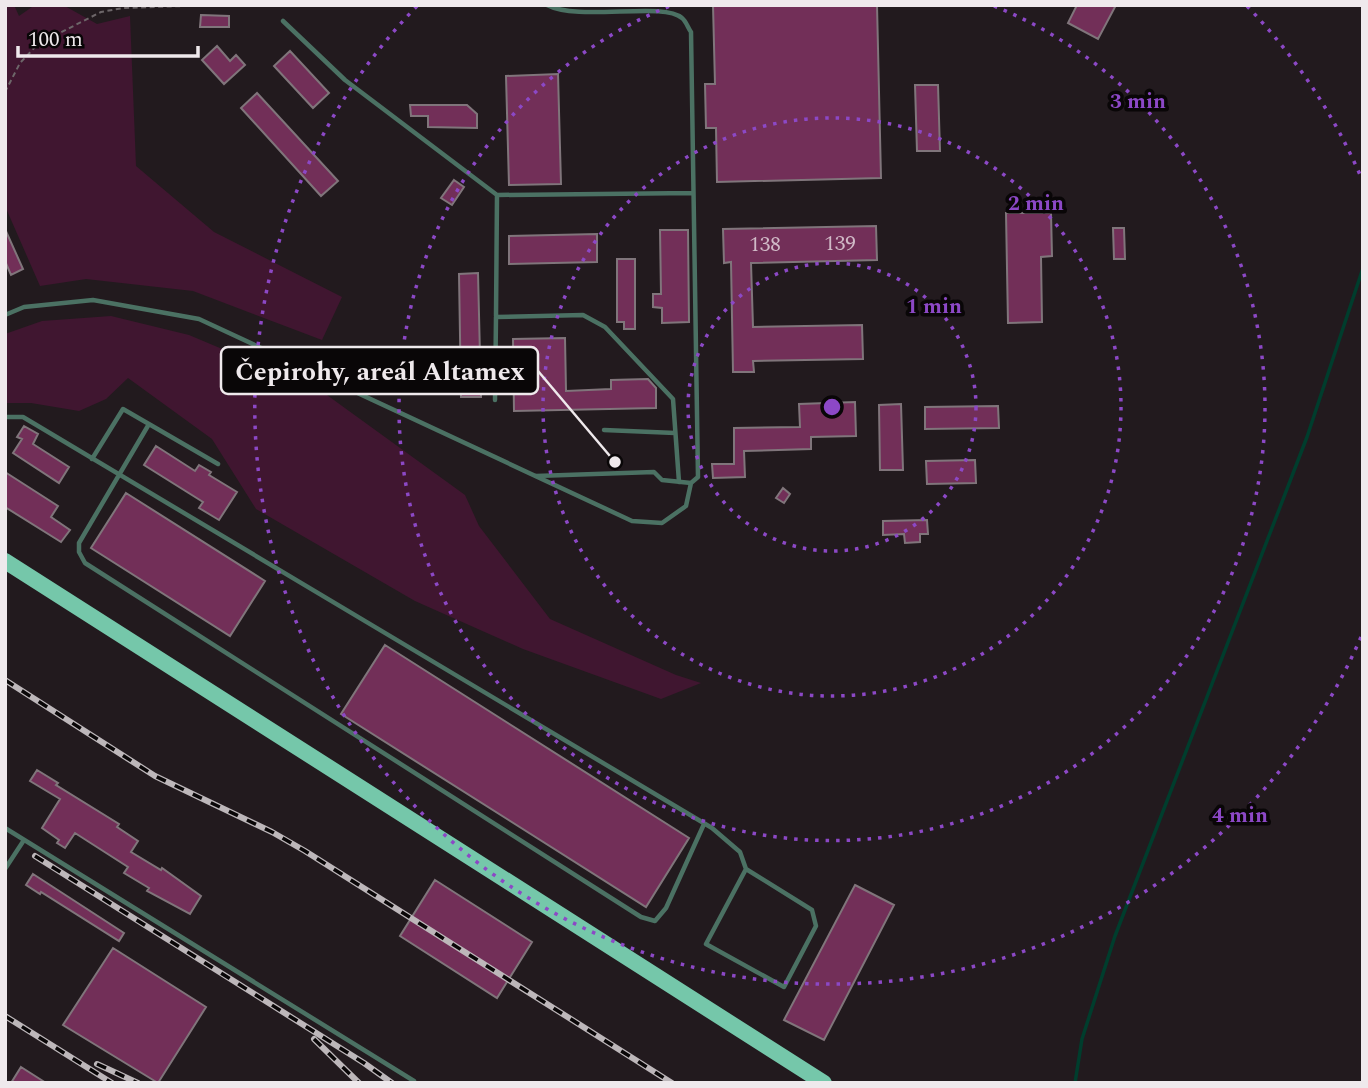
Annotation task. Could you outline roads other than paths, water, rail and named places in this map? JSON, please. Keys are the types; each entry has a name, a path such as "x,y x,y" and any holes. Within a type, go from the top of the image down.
{"main road":[{"path":"5,561 824,1083"}],"lane":[{"path":"5,315 24,307 93,300 199,319 632,521 663,523 686,506 691,483 698,477 691,32 681,17 667,12 573,12 547,5"},
{"path":"283,21 345,80 497,195 693,193"},
{"path":"495,400 497,195"},
{"path":"496,317 583,315 605,327 673,399 679,482"},
{"path":"92,459 123,409 218,464"},
{"path":"5,417 23,417 704,824 740,852 746,869 812,910 816,926 785,987 706,944 746,869"},
{"path":"149,424 79,543 79,552 85,563 641,917 655,921 666,908 704,824"},
{"path":"604,430 676,433"},
{"path":"536,476 654,472 662,480 691,483"},
{"path":"5,828 414,1081"},
{"path":"5,869 24,840"}],"waterway":[{"path":"1075,1083 1082,1039 1115,936 1307,437 1363,268"}],"railway":[{"path":"5,680 155,776 272,832 305,851 672,1083"},
{"path":"35,856 392,1083"},
{"path":"5,1016 112,1083"},
{"path":"314,1039 359,1083"},
{"path":"97,1064 138,1083"}],"place":[{"name":"Čepirohy, areál Altamex","path":"615,462"}]}
